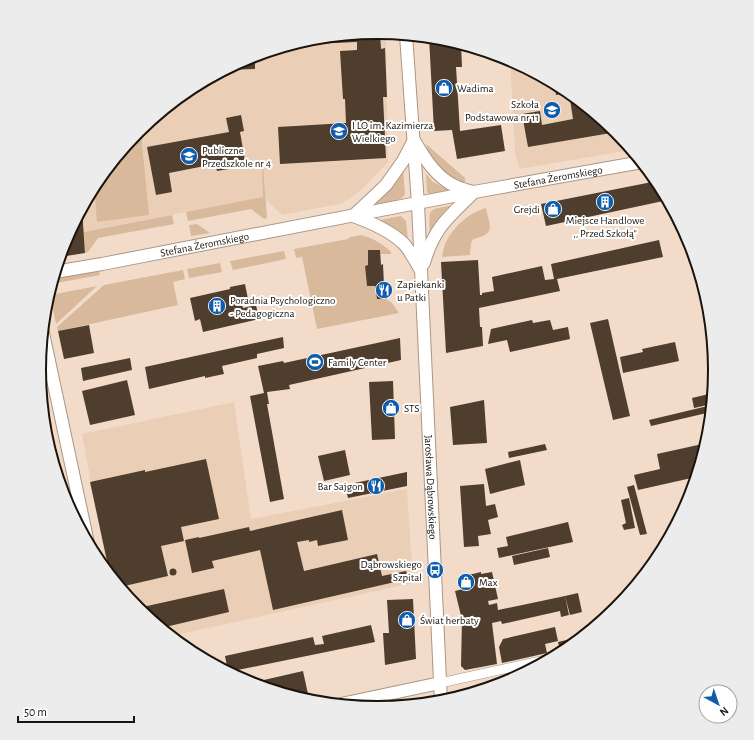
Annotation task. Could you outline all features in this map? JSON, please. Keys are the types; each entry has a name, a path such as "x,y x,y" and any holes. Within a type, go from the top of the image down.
{"street":[{"name":"Jarosława Dąbrowskiego","path":"406,41 418,204 441,695"},
{"name":"Jarosława Dąbrowskiego","path":"414,140 426,160 438,175 455,186 474,192"},
{"path":"353,216 386,184 403,161 414,140"},
{"name":"Stefana Żeromskiego","path":"62,271 418,204 474,192 636,163"},
{"path":"421,272 428,249 436,232 445,220 474,192"},
{"name":"Jarosława Dąbrowskiego","path":"353,216 386,231 404,244 421,272"},
{"path":"47,351 84,524"},
{"path":"360,700 530,663"}],"shaded area":[{"path":"386,39 388,162 362,189 349,199 340,204 282,215 263,197 84,232 83,218 90,204 114,168 159,121 175,107 193,95 212,83 250,64 291,50 334,42"},
{"name":"Szkoła Podstawowa nr 11","path":"510,67 542,83 579,107 625,151 519,169 515,151"},
{"path":"141,138 149,215 97,222 95,197 114,168"},
{"path":"426,144 465,178 465,183 452,178 440,169 431,157"},
{"path":"262,167 267,218 264,219 251,209 188,221 186,212 263,197"},
{"path":"403,169 405,194 403,197 395,201 373,205"},
{"path":"426,174 433,182 450,191 430,195 427,192"},
{"path":"454,205 438,221 430,233 429,218 432,211"},
{"path":"486,208 490,229 485,235 473,239 471,243 470,255 442,257 446,242 453,231 468,217"},
{"path":"172,215 174,224 98,238 88,252 85,253 84,232"},
{"path":"401,216 406,221 408,240 394,228 375,221"},
{"path":"197,224 210,233 191,236 189,225"},
{"path":"361,235 378,242 391,252 391,254 380,254 380,250 368,251 368,265 365,266 367,286 375,286 377,299 386,299 392,303 399,313 317,329 302,257 296,258 294,249 348,239 350,237"},
{"path":"284,251 286,259 233,270 230,261"},
{"path":"220,263 222,272 189,278 187,269"},
{"path":"96,270 100,275 57,283 60,276"},
{"path":"183,270 185,279 173,282 178,305 58,331 57,327 104,285"},
{"path":"97,286 56,324 52,305 55,294"},
{"path":"234,402 251,519 407,489 413,583 177,635 143,604 114,572 106,559 82,434"}],"building":[{"path":"380,39 381,49 385,48 387,97 383,97 386,158 280,164 278,127 346,123 340,51 357,50 357,42 323,43"},
{"path":"429,43 461,50 462,67 456,67 460,131 501,125 505,151 457,159 452,130 434,131"},
{"path":"255,62 255,69 238,70"},
{"path":"570,101 579,107 608,133 528,147 522,114 540,111 542,125 573,119"},
{"path":"241,115 244,131 240,132 246,166 217,171 215,164 169,173 172,192 156,195 147,147 229,132 226,118"},
{"name":"Miejsce Handlowe ,, Przed Szkołą\"","path":"650,182 662,201 546,226 541,204"},
{"path":"83,219 85,253 67,256"},
{"path":"659,240 663,257 557,279 560,291 479,308 483,346 446,353 441,262 478,260 480,295 482,295 482,293 494,291 492,277 542,266 545,280 554,279 551,264"},
{"path":"368,250 380,250 381,265 383,264 384,285 387,285 387,299 377,299 375,286 367,286 365,266 368,265"},
{"name":"Poradnia Psychologiczno - Pedagogiczna","path":"245,284 248,299 241,300 243,308 256,305 259,319 203,332 200,319 195,321 190,298"},
{"path":"608,319 630,416 613,420 590,323"},
{"path":"532,320 533,323 550,320 553,330 568,327 570,339 510,352 507,340 488,344 491,329"},
{"path":"89,325 94,353 64,359 58,331"},
{"path":"283,337 284,348 257,354 257,358 222,366 224,374 205,378 205,376 149,389 145,367"},
{"path":"400,338 401,360 289,385 290,389 267,392 269,404 267,404 284,499 270,502 250,396 264,393 258,366 283,361 284,363"},
{"path":"675,342 679,361 623,373 620,357 643,352 642,349"},
{"path":"130,358 132,370 83,381 81,368"},
{"path":"127,380 135,415 90,425 82,391"},
{"path":"393,381 395,439 372,440 369,382"},
{"path":"707,394 706,405 694,408 692,398"},
{"path":"484,400 487,443 453,445 450,407"},
{"path":"706,407 705,413 651,426 649,420"},
{"path":"545,444 547,450 509,458 508,452"},
{"path":"700,445 689,479 638,490 634,475 660,469 657,454"},
{"path":"345,450 350,475 324,481 318,456"},
{"path":"206,459 219,519 181,527 184,541 161,546 168,576 126,586 107,562 90,482 145,470 145,472"},
{"path":"520,460 525,485 490,494 485,469"},
{"name":"Bar Sajgon","path":"407,472 407,486 348,498 345,485"},
{"path":"484,484 486,506 495,504 498,517 488,520 491,534 478,536 479,546 464,547 460,486"},
{"path":"634,485 647,534 640,535 627,487"},
{"path":"629,498 635,528 624,530 622,525 626,523 621,500"},
{"path":"342,510 348,540 318,546 317,540 297,542 304,571 377,554 382,576 406,571 408,579 273,610 260,550 212,561 214,568 192,573 185,540 249,527 250,531"},
{"path":"568,522 573,542 499,558 497,548 508,546 506,537"},
{"path":"548,548 550,557 514,565 512,556"},
{"path":"173,568 176,569 176,575 173,576 170,575 169,572 170,569"},
{"path":"481,572 481,574 492,572 498,599 488,601 489,605 497,603 498,610 565,596 569,615 561,617 560,611 502,624 501,621 492,623 497,664 465,670 461,666 462,620 455,591 463,589 460,577"},
{"path":"224,589 229,612 168,626 145,606"},
{"path":"578,593 582,612 570,615 565,596"},
{"path":"413,599 416,659 385,665 383,633 389,633 387,600"},
{"path":"371,625 375,642 237,670 227,665 225,656 313,637 315,645 324,644 322,636"},
{"path":"555,627 558,641 545,644 547,653 502,663 499,647 503,639"},
{"path":"570,639 559,646 558,642"},
{"path":"303,671 308,694 291,690 263,680"}],"place":[{"name":"Wadima","path":"444,88"},
{"name":"Szkoła Podstawowa nr 11","path":"552,110"},
{"name":"I LO im. Kazimierza Wielkiego","path":"339,131"},
{"name":"Publiczne Przedszkole nr 4","path":"189,156"},
{"name":"Miejsce Handlowe ,, Przed Szkołą\"","path":"605,202"},
{"name":"Grejdi","path":"553,209"},
{"name":"Zapiekanki u Patki","path":"384,290"},
{"name":"Poradnia Psychologiczno - Pedagogiczna","path":"217,306"},
{"name":"Family Center","path":"315,362"},
{"name":"STS","path":"391,408"},
{"name":"Bar Sajgon","path":"376,486"},
{"name":"Dąbrowskiego Szpital","path":"435,570"},
{"name":"Max","path":"466,582"},
{"name":"Świat herbaty","path":"407,620"}]}
